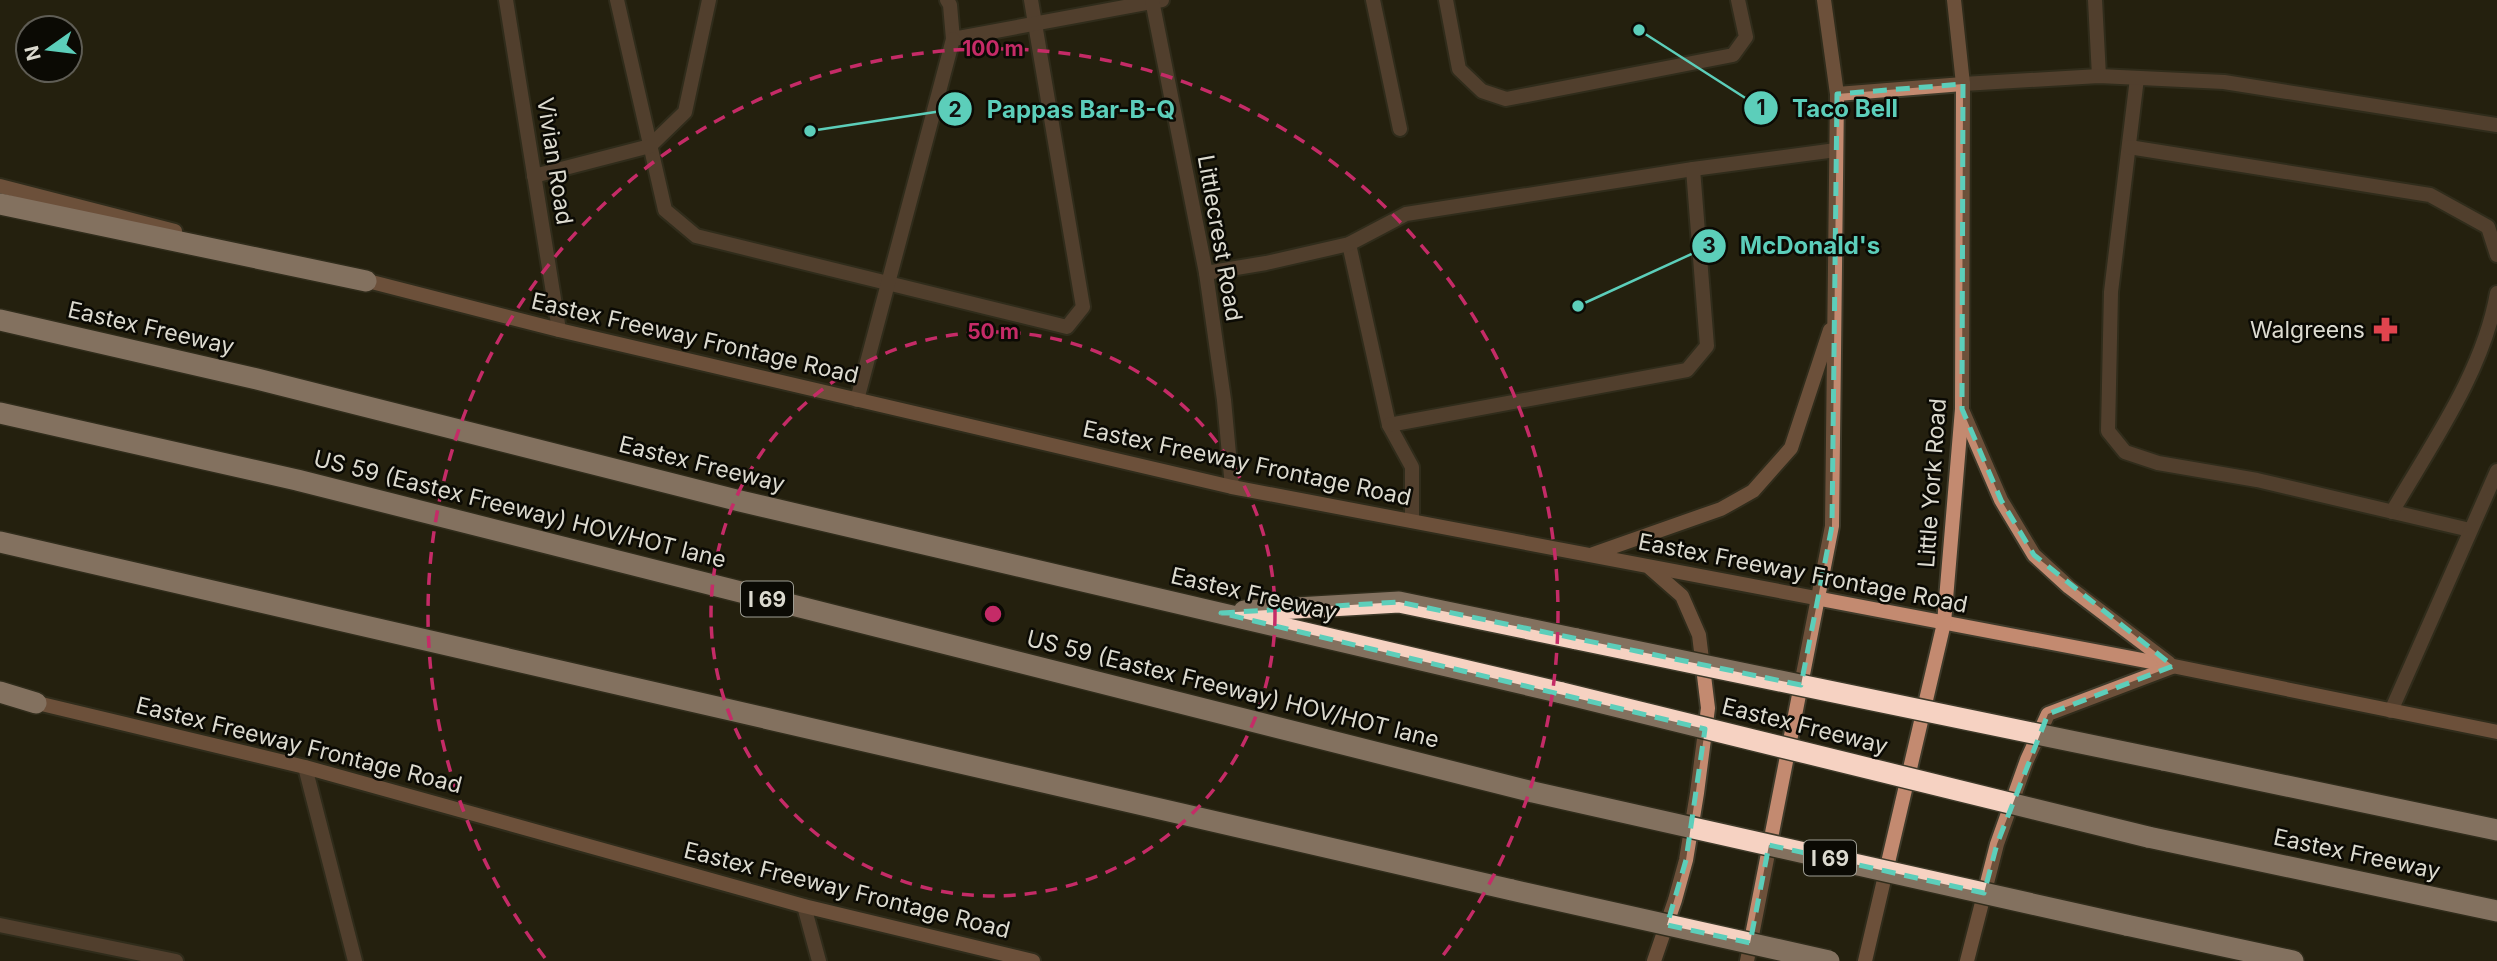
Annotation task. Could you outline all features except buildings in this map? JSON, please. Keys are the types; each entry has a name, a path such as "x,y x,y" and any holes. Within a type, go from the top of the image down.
{"highway":[{"path":"0,204 366,281"},
{"name":"Eastex Freeway","path":"0,320 257,379 740,501 1562,694 2148,837 2497,911"},
{"name":"US 59 (Eastex Freeway) HOV/HOT lane","path":"0,413 310,484 1533,792 2293,961"},
{"path":"0,542 1829,961"},
{"path":"1221,613 1399,602 2497,830"},
{"path":"0,693 36,703"}],"main road":[{"path":"1746,961 1832,526 1837,94 1824,0"},
{"name":"Little York Road","path":"1865,961 1944,623 1962,409 1964,84 1954,0"},
{"path":"1837,94 1964,84"},
{"name":"Eastex Freeway Frontage Road","path":"0,186 559,330 1232,486 2173,666 2497,732"},
{"path":"1591,555 1721,509 1753,491 1791,448 1835,316"},
{"path":"1962,409 2001,500 2034,555 2069,587 2173,666"},
{"path":"1648,566 1682,596 1699,635 1708,708 1686,860 1654,961"},
{"path":"1967,961 1997,844 2027,760 2048,714 2173,666"},
{"name":"Eastex Freeway Frontage Road","path":"36,703 305,767 804,906 1033,961"}],"street":[{"name":"Vivian Road","path":"506,0 559,330"},
{"path":"617,0 665,210 696,236 1067,327 1083,307 1031,0"},
{"path":"534,176 650,146 685,112 709,0"},
{"path":"857,400 953,39 950,5 947,0"},
{"path":"1373,0 1400,129"},
{"path":"1446,0 1459,69 1482,91 1506,99 1733,55 1746,37 1738,0"},
{"path":"2095,0 2099,76"},
{"path":"953,39 1155,1"},
{"name":"Littlecrest Road","path":"1155,1 1206,273 1224,400 1232,486"},
{"path":"1964,84 2099,76 2224,82 2497,125"},
{"path":"2137,78 2111,292 2108,431 2125,452 2158,463 2257,480 2470,530"},
{"path":"2129,147 2430,195 2488,227 2497,255"},
{"path":"1206,273 1266,263 1349,244 1406,214 1693,169 1836,150"},
{"path":"1389,425 1687,370 1707,346 1693,169"},
{"path":"1349,244 1389,425 1412,467 1412,521"},
{"path":"2392,512 2467,381 2492,323 2497,293"},
{"path":"2391,711 2497,471"},
{"path":"305,767 355,961"},
{"path":"804,906 819,961"},
{"path":"0,925 176,961"}],"highlighted area":[{"path":"1963,84 1962,409 2001,500 2034,555 2173,666 2048,714 1997,844 1984,893 1769,845 1750,943 1667,925 1686,860 1705,729 1221,613 1399,602 1801,685 1832,526 1837,94"}],"place":[{"name":"Taco Bell","path":"1639,30"},
{"name":"Pappas Bar-B-Q","path":"810,131"},
{"name":"McDonald's","path":"1578,306"},
{"name":"Walgreens","path":"2385,330"}]}
